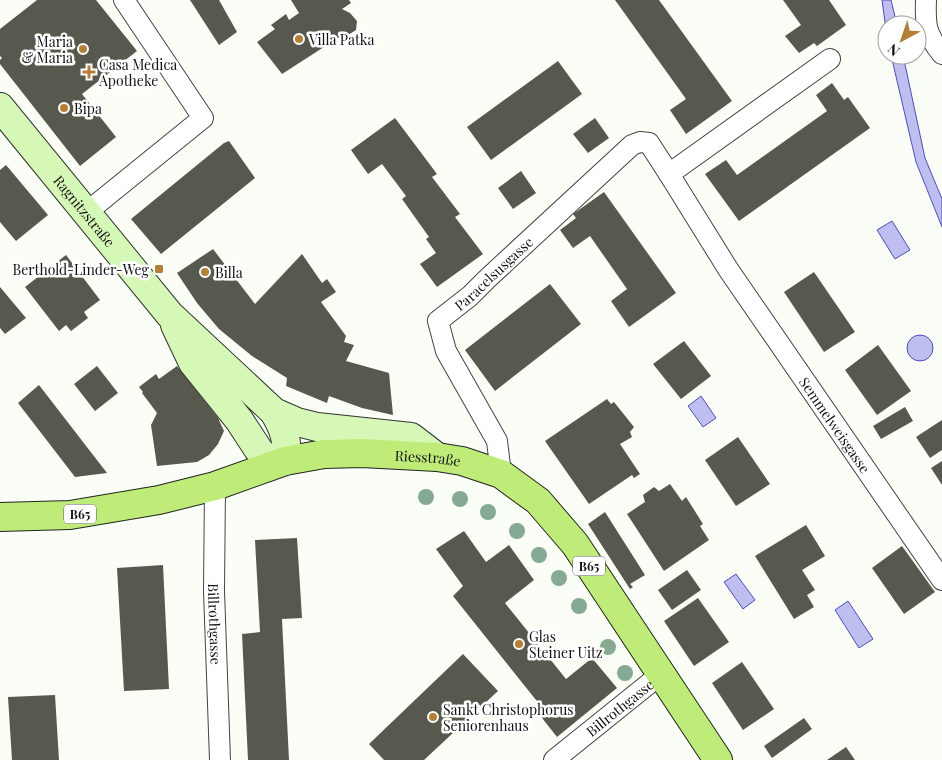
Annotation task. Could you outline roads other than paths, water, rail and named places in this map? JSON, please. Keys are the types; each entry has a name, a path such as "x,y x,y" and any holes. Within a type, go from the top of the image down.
{"main road":[{"name":"Ragnitzstraße","path":"0,107 170,315 274,412 285,433 287,451 278,463 258,449 239,420 193,363 170,315"},
{"name":"Ragnitzstraße","path":"274,412 297,422 317,427 411,437 437,457"},
{"name":"Riesstraße","path":"0,517 70,516 159,500 215,486 278,463 324,454 437,457 462,461 501,474 538,501 575,544 718,760"}],"street":[{"path":"87,212 203,118 124,0"},
{"path":"926,0 927,30 932,41 942,54"},
{"path":"669,174 830,59"},
{"name":"Paracelsusgasse","path":"501,474 497,441 446,351 438,320 470,296 487,278 632,145 640,142 649,143 728,269"},
{"name":"Semmelweisgasse","path":"728,269 942,580"},
{"name":"Billrothgasse","path":"215,486 214,591 220,760"},
{"name":"Billrothgasse","path":"554,760 661,674"}],"water":[{"path":"882,0 891,0 895,15 884,15"},
{"path":"893,65 905,65 925,158 942,199 942,227 916,162"},
{"path":"892,221 910,250 895,259 877,230"},
{"path":"920,335 929,339 933,348 929,357 920,361 911,357 907,348 911,339"},
{"path":"701,396 716,418 703,427 688,406"},
{"path":"736,574 755,600 743,609 724,582"},
{"path":"848,601 873,639 859,648 835,610"}],"place":[{"name":"Villa Patka","path":"299,39"},
{"name":"Maria & Maria","path":"83,49"},
{"name":"Casa Medica Apotheke","path":"89,72"},
{"name":"Bipa","path":"64,108"},
{"name":"Berthold-Linder-Weg","path":"159,269"},
{"name":"Billa","path":"205,272"},
{"name":"Glas Steiner Uitz","path":"519,644"},
{"name":"Sankt Christophorus Seniorenhaus","path":"433,717"}]}
